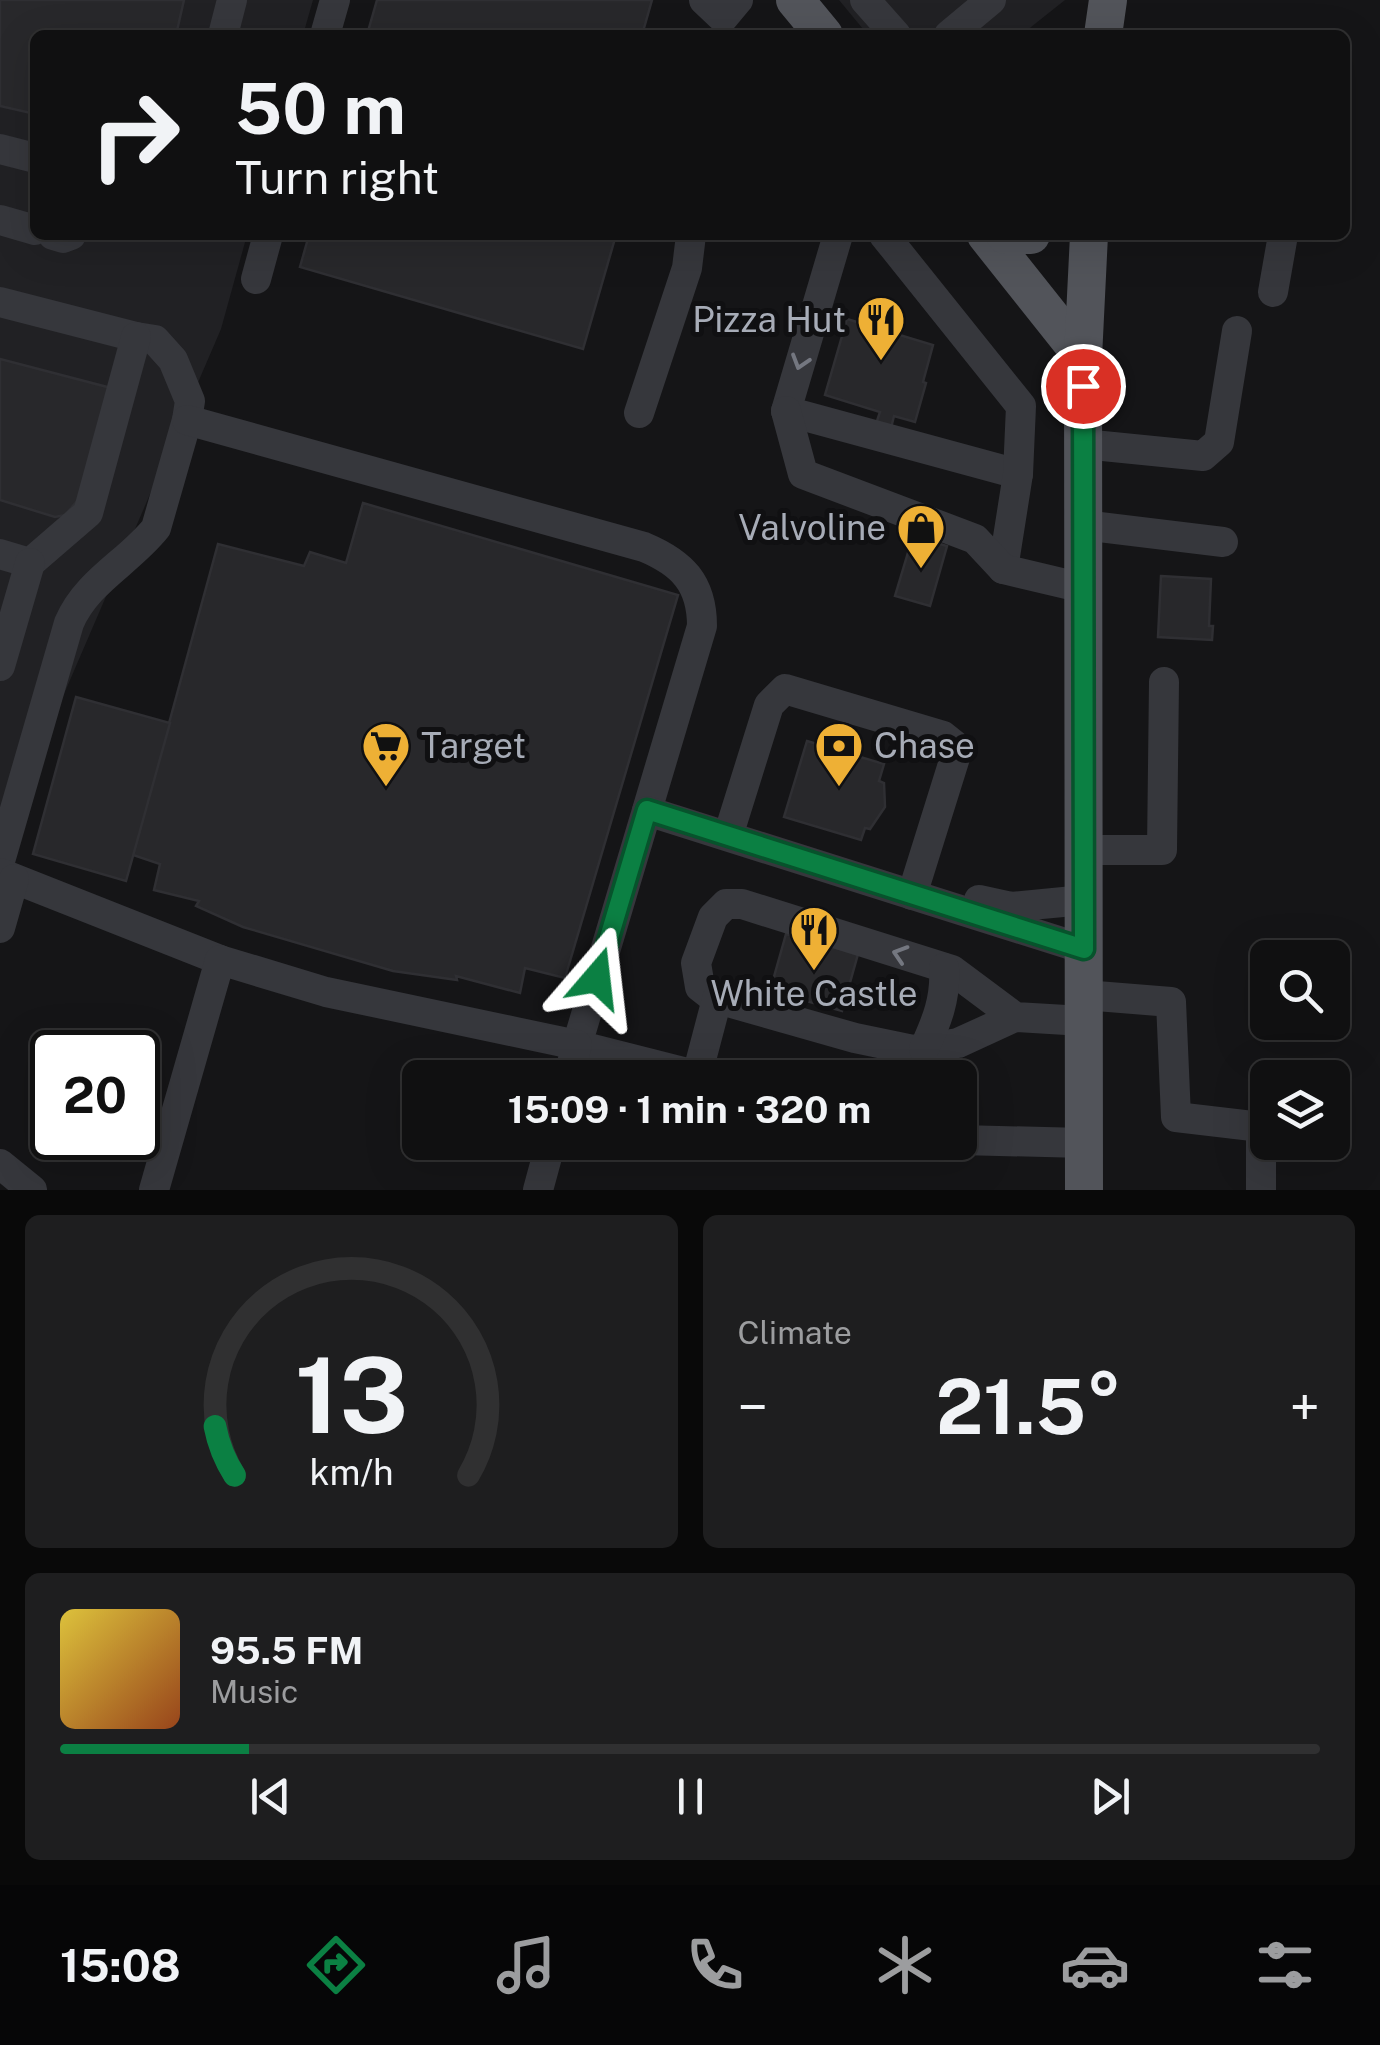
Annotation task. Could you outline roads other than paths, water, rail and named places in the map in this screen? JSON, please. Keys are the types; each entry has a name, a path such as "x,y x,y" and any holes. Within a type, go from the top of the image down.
{"main road":[{"path":"795,0 820,30"},
{"path":"1104,30 1108,0"},
{"path":"990,240 1083,357"},
{"path":"1084,1190 1083,357 1088,240"}],"street":[{"path":"225,30 232,0"},
{"path":"326,30 335,0"},
{"path":"865,0 892,30"},
{"path":"955,30 990,0"},
{"path":"0,149 30,157"},
{"path":"0,220 30,229"},
{"path":"256,279 267,240"},
{"path":"639,413 687,268 690,240"},
{"path":"837,240 786,411 803,474 975,540 1003,568 1083,588"},
{"path":"888,240 1021,406 1018,474 1003,568"},
{"path":"1273,292 1282,240"},
{"path":"0,302 155,340 174,360 190,401 156,528 89,590 77,604 69,623 5,871 0,928"},
{"path":"1083,444 1203,456 1219,442 1237,331"},
{"path":"0,666 30,563 88,512 136,338"},
{"path":"786,411 1018,474"},
{"path":"187,420 644,547 682,569 696,589 702,626 573,1060"},
{"path":"1083,525 1224,542"},
{"path":"0,554 30,563"},
{"path":"1084,850 1162,850 1164,682"},
{"path":"728,836 769,704 785,690 943,736 958,748 912,895"},
{"path":"647,810 1084,949"},
{"path":"5,871 220,960 326,992 635,1060"},
{"path":"912,895 950,893 1011,907 1084,900"},
{"path":"1015,1017 952,970 742,904 726,904 713,917 696,963 700,987 717,999 913,1050 958,1043 1015,1017 1171,1002 1176,1117 1261,1126 1260,1190"},
{"path":"154,1190 220,960"},
{"path":"924,1048 938,1020 946,989 944,968"},
{"path":"705,1060 717,999"},
{"path":"977,1140 1084,1143"},
{"path":"538,1190 546,1160"},
{"path":"0,1164 32,1190"}],"place":[{"name":"Pizza Hut","path":"881,362"},
{"name":"Valvoline","path":"921,570"},
{"name":"Target","path":"386,788"},
{"name":"Chase","path":"839,788"},
{"name":"White Castle","path":"814,972"}]}
